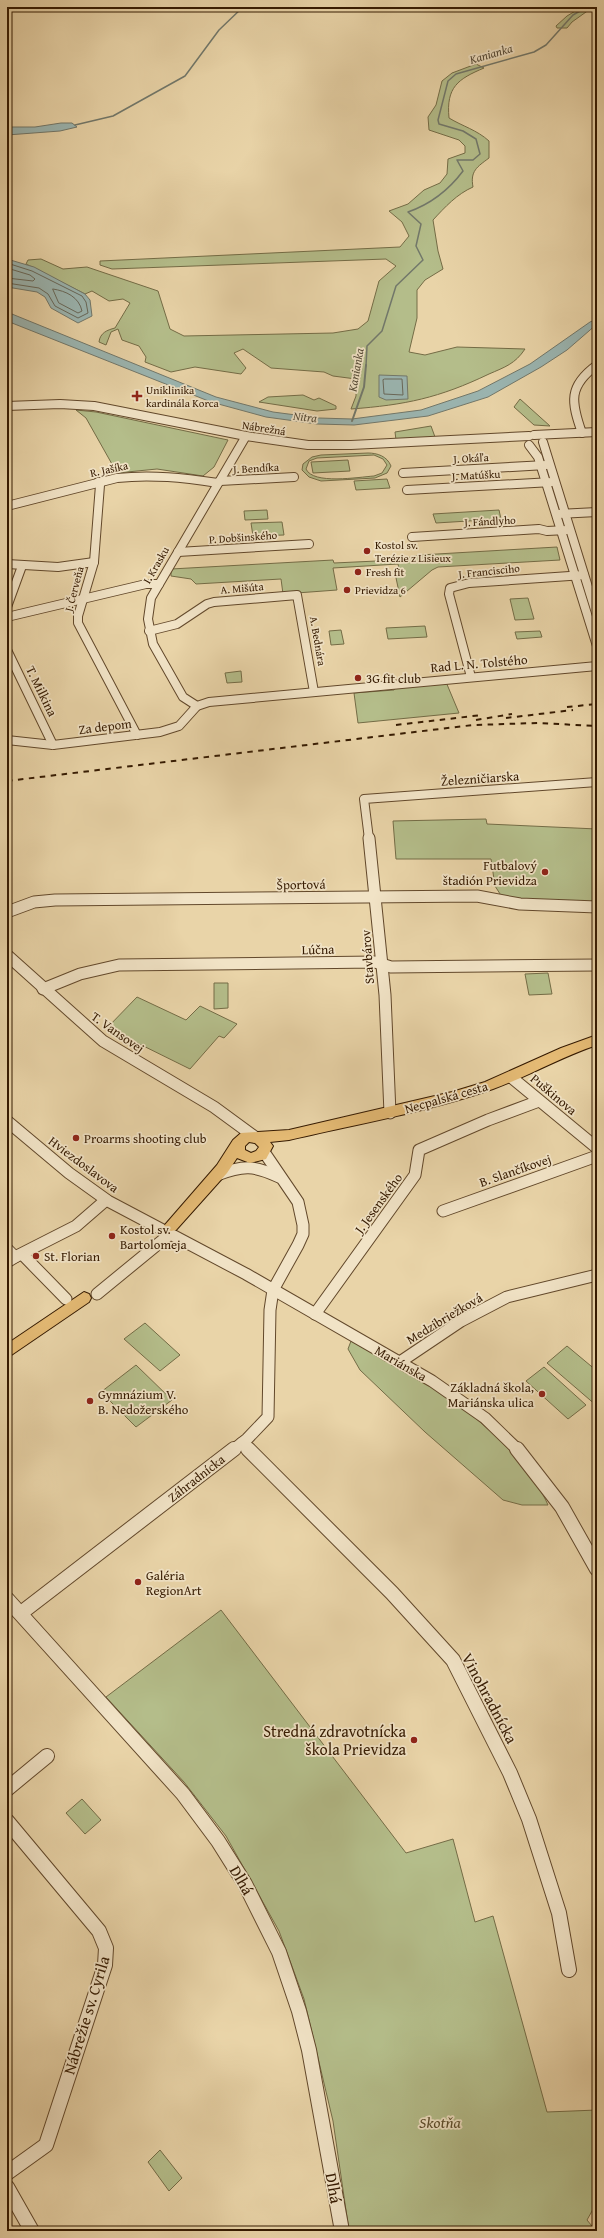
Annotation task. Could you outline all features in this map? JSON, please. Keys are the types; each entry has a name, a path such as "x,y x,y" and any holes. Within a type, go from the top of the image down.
{"main road":[{"name":"Necpalská cesta","path":"170,1231 219,1172 253,1147 289,1135 390,1113 473,1092 597,1040"},
{"path":"7,1352 90,1296"}],"street":[{"path":"582,433 572,399 574,388 581,378 597,365"},
{"name":"Nábrežná","path":"7,408 27,405 94,406 246,436 315,445 500,438 529,440"},
{"path":"529,440 559,434 597,432"},
{"path":"529,440 537,446 559,434"},
{"name":"I. Krasku","path":"197,706 183,697 153,644 149,631 148,607 159,584 246,436"},
{"path":"529,440 538,457 545,465"},
{"path":"543,442 545,465 560,531 597,646"},
{"name":"J. Okáľa","path":"403,473 545,465"},
{"name":"R. Jašíka","path":"7,506 117,478 158,474 219,482"},
{"name":"J. Bendíka","path":"219,482 294,477"},
{"name":"J. Červeňa","path":"98,482 100,485 94,562 78,616 80,630 137,735"},
{"path":"550,482 570,530 597,616"},
{"name":"J. Matúšku","path":"407,490 550,482"},
{"path":"556,514 597,512"},
{"name":"J. Fándlyho","path":"412,536 539,529 560,531 570,530"},
{"name":"P. Dobšinského","path":"178,552 309,544"},
{"path":"7,564 58,567 94,562"},
{"path":"7,607 22,566"},
{"path":"575,576 584,575"},
{"name":"J. Francisciho","path":"471,677 449,594 450,588 469,582 575,576"},
{"path":"7,617 146,584 159,584"},
{"name":"A. Mišúta","path":"149,631 177,624 207,604 214,602 297,595"},
{"name":"A. Bednára","path":"297,595 314,692"},
{"name":"T. Milkina","path":"7,650 53,745"},
{"name":"Rad L. N. Tolstého","path":"197,706 222,700 597,666"},
{"name":"Za depom","path":"7,740 53,745 160,732 179,726 197,706"},
{"name":"Železničiarska","path":"364,799 597,782"},
{"name":"Stavbárov","path":"364,799 377,897 389,1059 390,1113"},
{"name":"Športová","path":"7,912 34,902 55,900 343,896 477,896 520,904 597,907"},
{"name":"T. Vansovej","path":"7,955 43,989 103,1041 226,1115 253,1147"},
{"name":"Lúčna","path":"43,989 78,973 99,967 119,965 372,962 391,967 597,964"},
{"name":"Puškinova","path":"511,1077 597,1148"},
{"name":"J. Jesenského","path":"315,1314 415,1175 419,1150 488,1120 539,1101"},
{"name":"T. Vansovej","path":"226,1115 238,1136 253,1147"},
{"name":"Hviezdoslavova","path":"7,1121 75,1178 106,1200 147,1224"},
{"path":"253,1147 277,1174 298,1202 304,1225 303,1234 298,1245 273,1290"},
{"name":"B. Slančíkovej","path":"443,1211 597,1156"},
{"path":"219,1172 249,1166 263,1168 277,1174"},
{"path":"66,1299 13,1256 66,1231 98,1210 106,1200"},
{"name":"Mariánska","path":"147,1224 170,1231 454,1394 500,1431 528,1462 583,1540 597,1569"},
{"path":"90,1296 170,1231"},
{"name":"Medzibriežková","path":"400,1362 461,1321 507,1297 597,1275"},
{"name":"Záhradnícka","path":"21,1613 258,1430 268,1417 270,1310 273,1290"},
{"name":"Vinohradnícka","path":"242,1443 392,1593 453,1660 510,1773 529,1819 559,1913 569,1970"},
{"name":"Dlhá","path":"7,1599 183,1794 218,1840 245,1884 279,1952 300,2017 309,2050 342,2231"},
{"path":"7,1789 47,1756"},
{"name":"Nábrežie sv. Cyrila","path":"7,1821 99,1931 106,1948 105,1965 46,2145 7,2173"},
{"path":"7,2187 32,2231"}],"green space":[{"path":"582,7 593,7 572,22 567,28 557,28 556,26 567,16"},
{"path":"476,64 484,68 461,80 452,91 449,107 449,118 489,141 489,158 475,170 472,182 473,187 456,197 433,220 438,251 443,269 425,280 417,290 417,318 409,352 425,355 457,347 525,349 509,364 471,382 438,395 422,399 351,409 356,396 356,379 333,376 324,372 271,368 243,349 234,353 246,368 241,374 195,367 171,372 145,362 146,357 139,346 122,340 118,329 111,332 106,345 99,342 104,332 115,328 130,303 123,299 109,301 92,291 85,294 26,264 28,260 41,259 63,269 87,267 158,291 170,329 184,336 333,333 358,329 368,321 379,281 396,266 386,259 112,269 100,265 100,261 400,247 409,236 402,222 389,211 408,204 424,190 440,183 447,174 448,159 465,153 465,146 459,140 429,130 428,117 436,105 442,81 452,73"},
{"path":"303,395 314,400 319,398 336,406 336,409 317,411 259,402 268,397"},
{"path":"520,399 550,426 534,425 514,407"},
{"path":"76,410 96,412 228,440 214,467 203,476 157,469 117,473 86,418"},
{"path":"431,426 435,437 396,440 395,432"},
{"path":"375,454 384,457 391,466 387,473 375,478 321,481 309,477 302,470 303,464 312,457 321,455","holes":["374,455 383,459 387,465 382,473 374,476 327,479 310,474 306,469 309,461 317,458"]},
{"path":"348,460 350,471 313,473 311,462"},
{"path":"387,479 390,488 356,490 354,481"},
{"path":"267,510 268,519 245,520 244,511"},
{"path":"499,510 501,519 436,523 433,514"},
{"path":"282,522 284,535 253,536 251,523"},
{"path":"557,547 560,560 438,567 432,570 400,597 395,573 400,573 398,564 333,568 337,590 283,594 281,579 196,584 191,579 171,576 171,569 333,560 334,563 398,560 420,555"},
{"path":"528,598 534,619 515,620 510,599"},
{"path":"425,626 427,637 388,639 386,628"},
{"path":"341,630 344,644 331,645 329,631"},
{"path":"540,631 542,637 517,639 515,632"},
{"path":"241,671 242,682 227,683 225,673"},
{"path":"446,682 459,713 358,723 354,693 394,690 395,688"},
{"name":"Futbalový štadión Prievidza","path":"486,819 487,824 597,829 597,903 520,900 502,897 495,886 491,859 396,859 393,821"},
{"path":"548,973 552,994 529,995 525,974"},
{"path":"214,983 228,983 228,1008 214,1009"},
{"path":"137,997 186,1020 200,1006 237,1024 224,1038 219,1036 190,1069 107,1028"},
{"path":"145,1323 180,1355 160,1371 124,1339"},
{"path":"351,1341 422,1381 467,1412 488,1429 525,1469 535,1482 548,1505 522,1505 503,1500 425,1432 360,1370 348,1349"},
{"path":"567,1346 597,1371 597,1406 547,1363"},
{"path":"136,1365 172,1400 136,1427 101,1392"},
{"path":"544,1367 586,1405 568,1419 526,1381"},
{"name":"Skotňa","path":"221,1610 406,1853 453,1839 475,1922 493,1916 547,2112 597,2110 597,2202 587,2220 596,2231 349,2231 333,2121 304,1999 279,1931 226,1836 184,1782 106,1697"},
{"path":"82,1799 101,1820 85,1834 66,1813"},
{"path":"160,2150 182,2178 169,2191 148,2162"}],"water":[{"path":"72,123 77,127 60,131 7,135 7,129 9,127 35,127"},
{"path":"7,259 34,267 85,294 90,300 92,316 78,323 51,308 45,297 37,292 7,287"},
{"name":"Nitra","path":"7,312 216,397 273,412 319,418 352,419 421,410 478,391 530,364 590,322 597,319 597,324 567,350 541,367 488,397 428,416 354,425 317,424 266,417 211,402 7,321"},
{"path":"379,375 407,376 408,399 386,400 379,397"}],"waterway":[{"path":"75,125 113,116 185,76 219,30 243,7"},
{"name":"Kanianka","path":"366,366 367,346 382,331 396,286 423,260 416,246 421,224 408,212 432,201 451,185 463,171 457,160 473,160 480,154 476,139 463,131 439,124 438,120 448,81 456,74 534,52 546,45 573,15 587,7"},
{"name":"Kanianka","path":"352,421 364,387 366,365"}],"railway":[{"path":"567,707 597,704"},
{"path":"506,718 573,710"},
{"path":"476,720 512,714"},
{"path":"396,725 482,715"},
{"path":"7,781 473,725 538,723 597,726"}],"place":[{"name":"Uniklinika kardinála Korca","path":"137,396"},
{"name":"Kostol sv. Terézie z Lisieux","path":"367,551"},
{"name":"Fresh fit","path":"358,572"},
{"name":"Prievidza 6","path":"347,590"},
{"name":"3G fit club","path":"358,678"},
{"name":"Futbalový štadión Prievidza","path":"545,872"},
{"name":"Proarms shooting club","path":"76,1138"},
{"name":"Kostol sv. Bartolomeja","path":"112,1236"},
{"name":"St. Florian","path":"36,1256"},
{"name":"Základná škola, Mariánska ulica","path":"542,1394"},
{"name":"Gymnázium V. B. Nedožerského","path":"90,1401"},
{"name":"Galéria RegionArt","path":"138,1582"},
{"name":"Stredná zdravotnícka škola Prievidza","path":"414,1740"}]}
